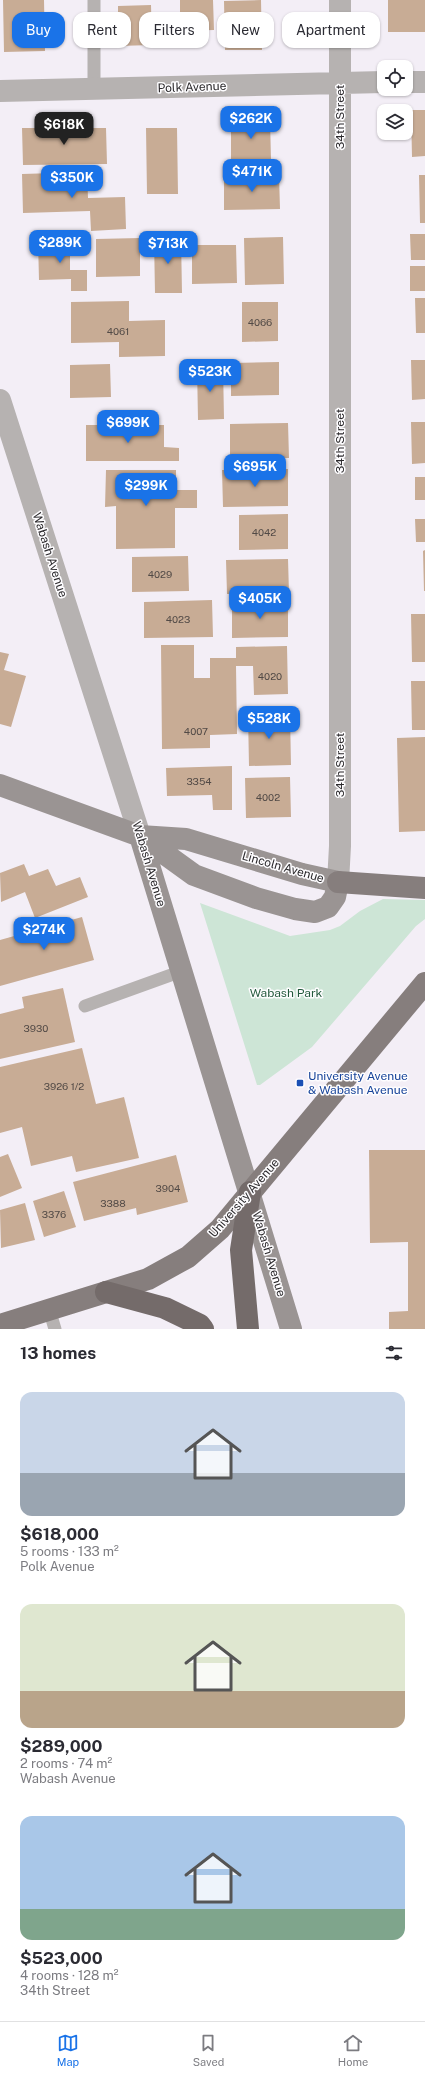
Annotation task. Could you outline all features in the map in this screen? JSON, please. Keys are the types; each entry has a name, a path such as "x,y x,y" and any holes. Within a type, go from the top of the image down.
{"highway":[{"path":"248,1329 241,1264 241,1250 250,1192"},
{"path":"106,1292 165,1308 204,1329"}],"main road":[{"name":"Lincoln Avenue","path":"0,785 140,836 194,875 256,898 295,909 315,912 328,907 335,897 338,882 302,874 186,839 140,836"},
{"name":"Wabash Avenue","path":"140,836 291,1329"},
{"path":"338,882 425,888"},
{"name":"University Avenue","path":"0,1325 52,1319 106,1292 148,1279 188,1256 220,1229 425,983"}],"street":[{"name":"34th Street","path":"338,882 340,814 340,0"},
{"name":"Polk Avenue","path":"0,91 94,90 377,82"},
{"path":"413,82 425,82"},
{"name":"Wabash Avenue","path":"0,400 140,836"}],"lane":[{"path":"94,0 94,90"},
{"path":"85,1006 182,971"}],"green space":[{"name":"Wabash Park","path":"383,899 425,900 425,919 416,926 312,1047 260,1085 257,1085 200,903 290,936 330,930 340,926 360,911"}],"building":[{"path":"3,0 44,0 44,12 12,12 12,48 45,48 45,51 4,52"},
{"path":"180,0 213,0 214,30 209,30 209,12 180,12"},
{"path":"261,0 261,12 224,12 224,1"},
{"path":"388,0 425,0 425,32 388,32"},
{"path":"151,5 151,12 139,12 139,45 131,46 131,12 118,12 118,6"},
{"path":"225,48 262,48 262,50 225,50"},
{"path":"413,110 425,110 425,156 412,157"},
{"path":"270,119 271,160 231,161 231,120"},
{"path":"22,128 106,128 107,164 23,165"},
{"path":"146,128 177,128 178,194 147,194"},
{"path":"87,172 88,198 125,197 126,229 91,231 90,211 23,213 22,174"},
{"path":"279,175 280,209 224,210 224,176"},
{"path":"419,175 425,175 425,223 420,223"},
{"path":"410,234 425,234 425,260 411,260"},
{"path":"181,237 182,293 155,293 154,238"},
{"path":"283,237 284,284 245,285 244,238"},
{"path":"140,238 140,276 96,277 96,239"},
{"path":"70,239 70,270 87,270 87,291 71,291 71,279 39,280 38,240"},
{"path":"192,245 236,245 237,283 192,284"},
{"path":"410,266 425,266 425,291 410,291"},
{"path":"415,298 425,298 425,333 416,333"},
{"path":"129,301 129,321 165,320 165,356 119,357 119,342 71,343 71,302"},
{"path":"242,302 278,302 278,341 242,342"},
{"path":"411,360 425,360 425,399 412,400"},
{"path":"279,362 279,395 231,396 231,363"},
{"path":"110,364 111,397 70,398 70,365"},
{"path":"197,366 223,366 224,419 198,420"},
{"path":"411,422 425,422 425,463 412,464"},
{"path":"288,423 289,458 230,459 230,424"},
{"path":"86,425 164,425 164,447 179,448 179,461 86,461"},
{"path":"288,469 288,506 223,507 222,470"},
{"path":"106,470 176,470 176,490 197,490 197,508 175,508 175,548 116,549 116,506 105,507"},
{"path":"415,477 425,477 425,500 415,500"},
{"path":"288,514 288,549 239,550 239,515"},
{"path":"415,519 425,519 425,542 416,542"},
{"path":"425,550 425,591 424,591 423,551"},
{"path":"188,556 189,591 132,592 132,557"},
{"path":"288,559 289,593 227,594 226,560"},
{"path":"212,600 213,637 144,638 144,602"},
{"path":"232,602 288,602 288,637 232,638"},
{"path":"411,614 425,614 425,662 412,662"},
{"path":"161,645 194,645 194,678 210,678 210,658 236,658 236,647 287,646 288,694 254,695 253,666 236,666 237,734 210,735 210,748 162,749"},
{"path":"0,652 9,654 4,670 26,676 11,727 0,724"},
{"path":"411,681 425,681 425,730 412,730"},
{"path":"248,714 290,714 291,765 249,766"},
{"path":"425,737 425,831 399,832 397,738"},
{"path":"232,766 232,810 213,810 212,795 167,796 166,768"},
{"path":"290,777 291,817 246,818 245,778"},
{"path":"24,864 29,876 48,869 56,886 80,877 88,897 35,918 25,892 1,902 0,873"},
{"path":"82,917 94,960 0,986 0,940"},
{"path":"63,988 75,1042 0,1059 0,1014 24,1008 22,997"},
{"path":"82,1048 96,1104 124,1097 139,1158 76,1172 72,1156 31,1166 22,1127 0,1133 0,1067"},
{"path":"369,1150 425,1150 425,1329 389,1329 389,1312 408,1311 408,1242 370,1243"},
{"path":"8,1154 22,1188 0,1197 0,1157"},
{"path":"176,1155 188,1202 137,1215 136,1208 84,1221 73,1182"},
{"path":"64,1191 76,1227 44,1237 33,1201"},
{"path":"25,1203 35,1240 1,1248 0,1210"}],"place":[{"name":"University Avenue & Wabash Avenue","path":"300,1083"}]}
